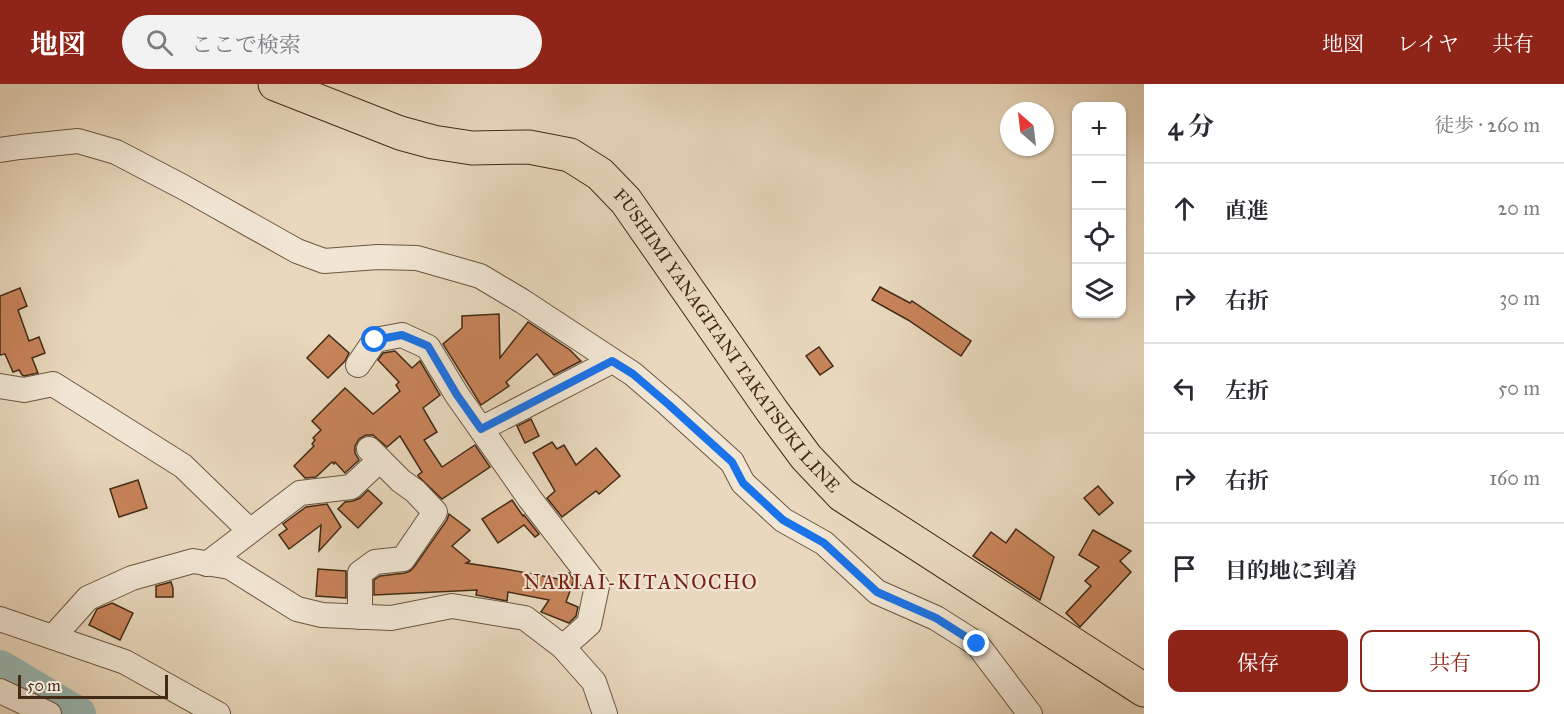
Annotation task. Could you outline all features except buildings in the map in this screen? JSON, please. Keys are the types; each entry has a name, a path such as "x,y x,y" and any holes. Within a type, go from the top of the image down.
{"main road":[{"name":"FUSHIMI YANAGITANI TAKATSUKI LINE","path":"275,84 400,133 433,142 472,148 529,147 570,155 600,174 626,201 806,457 842,495 1144,690"}],"street":[{"path":"0,150 78,141 116,152 183,186 297,251 324,261 378,257 417,258 480,276 633,374 732,462 743,483 783,520 824,543 877,592 936,618 977,644 1030,714"},
{"path":"358,365 375,340 402,335 428,346 457,395 530,499 597,586 589,624 562,647"},
{"path":"481,429 612,361"},
{"path":"0,386 24,390 53,384 183,466 250,531"},
{"path":"207,564 300,493 351,488 374,454 401,482 415,490 435,512 403,559 375,562 360,573 360,617"},
{"path":"53,637 88,598 132,578 193,561 230,567 297,609 322,615 391,618 452,606 525,618 562,647 594,682 605,714"},
{"path":"4,624 53,637 125,662 218,714"},
{"path":"0,691 49,714"}],"waterway":[{"path":"0,668 78,714"}],"district":[{"name":"NARIAI-KITANOCHO","path":"641,582"}],"route":[{"path":"375,340 402,335 428,346 457,395 481,429 612,361 633,374 732,462 743,483 783,520 824,543 877,592 936,618 977,644"}]}
